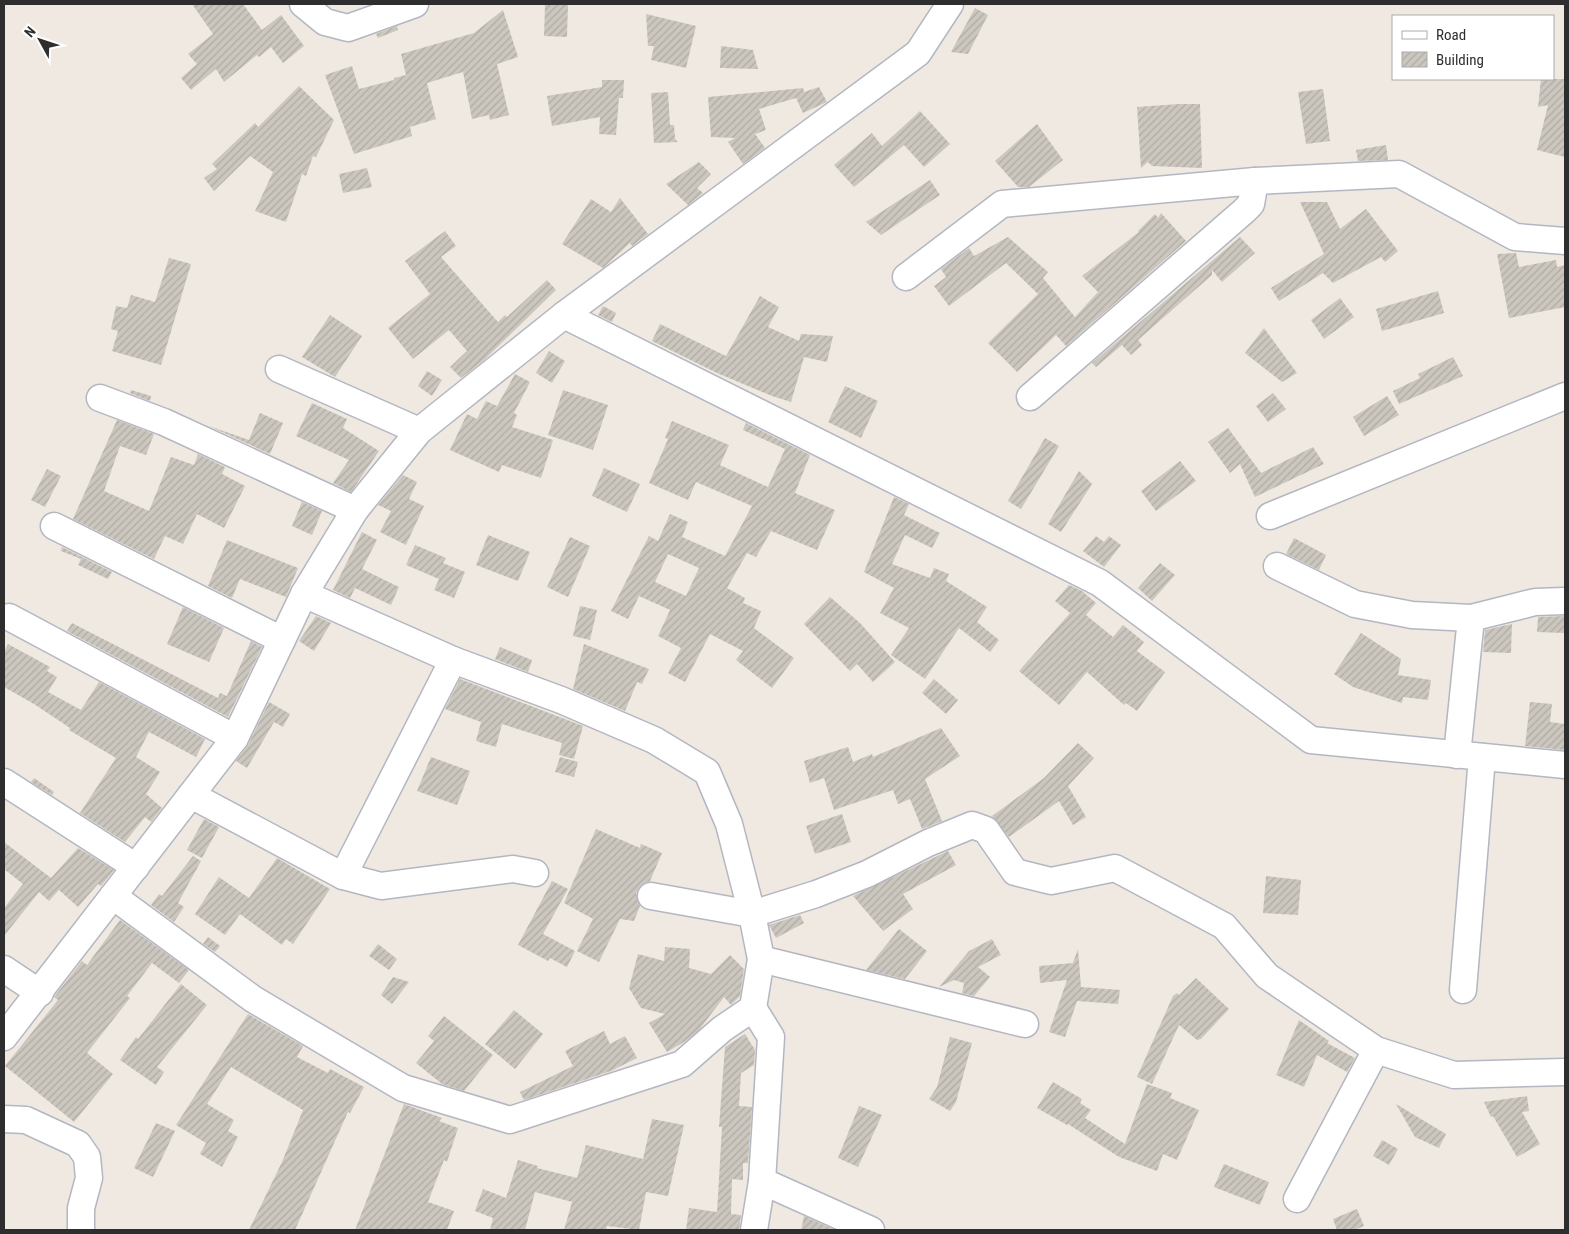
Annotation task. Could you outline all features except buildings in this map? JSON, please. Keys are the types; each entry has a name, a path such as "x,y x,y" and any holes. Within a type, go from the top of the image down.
{"street":[{"path":"303,4 326,22 348,28 416,4"},
{"path":"4,1037 40,993 235,738 304,594 355,510 419,431 564,315 918,53 950,4"},
{"path":"906,277 1002,204 1255,181 1399,174 1515,237 1565,241"},
{"path":"1030,397 1244,211 1251,204 1255,181"},
{"path":"564,315 1100,583 1311,740 1565,765"},
{"path":"279,368 419,431"},
{"path":"1270,516 1565,396"},
{"path":"100,398 164,422 355,510"},
{"path":"54,526 282,640"},
{"path":"1277,566 1355,604 1412,615 1472,618 1535,602 1565,602"},
{"path":"304,594 453,660 561,700 654,740 707,772 729,824 752,914 761,959 753,1008 771,1037 762,1181 754,1230"},
{"path":"9,617 235,738"},
{"path":"1457,755 1472,618"},
{"path":"343,876 453,660"},
{"path":"1463,990 1482,757"},
{"path":"4,782 136,867"},
{"path":"191,796 343,876 380,886 513,869 535,873"},
{"path":"651,896 752,914 816,894 867,874 936,839 972,825 986,830 1015,872 1051,881 1115,868 1224,926 1267,976 1376,1050 1454,1075 1565,1072"},
{"path":"113,896 254,999 403,1088 510,1120 682,1064 722,1029 753,1008"},
{"path":"761,959 1025,1024"},
{"path":"4,969 40,993"},
{"path":"1297,1199 1376,1050"},
{"path":"4,1119 26,1120 78,1144 87,1157 89,1178 81,1208 81,1230"},
{"path":"762,1181 871,1230"}]}
